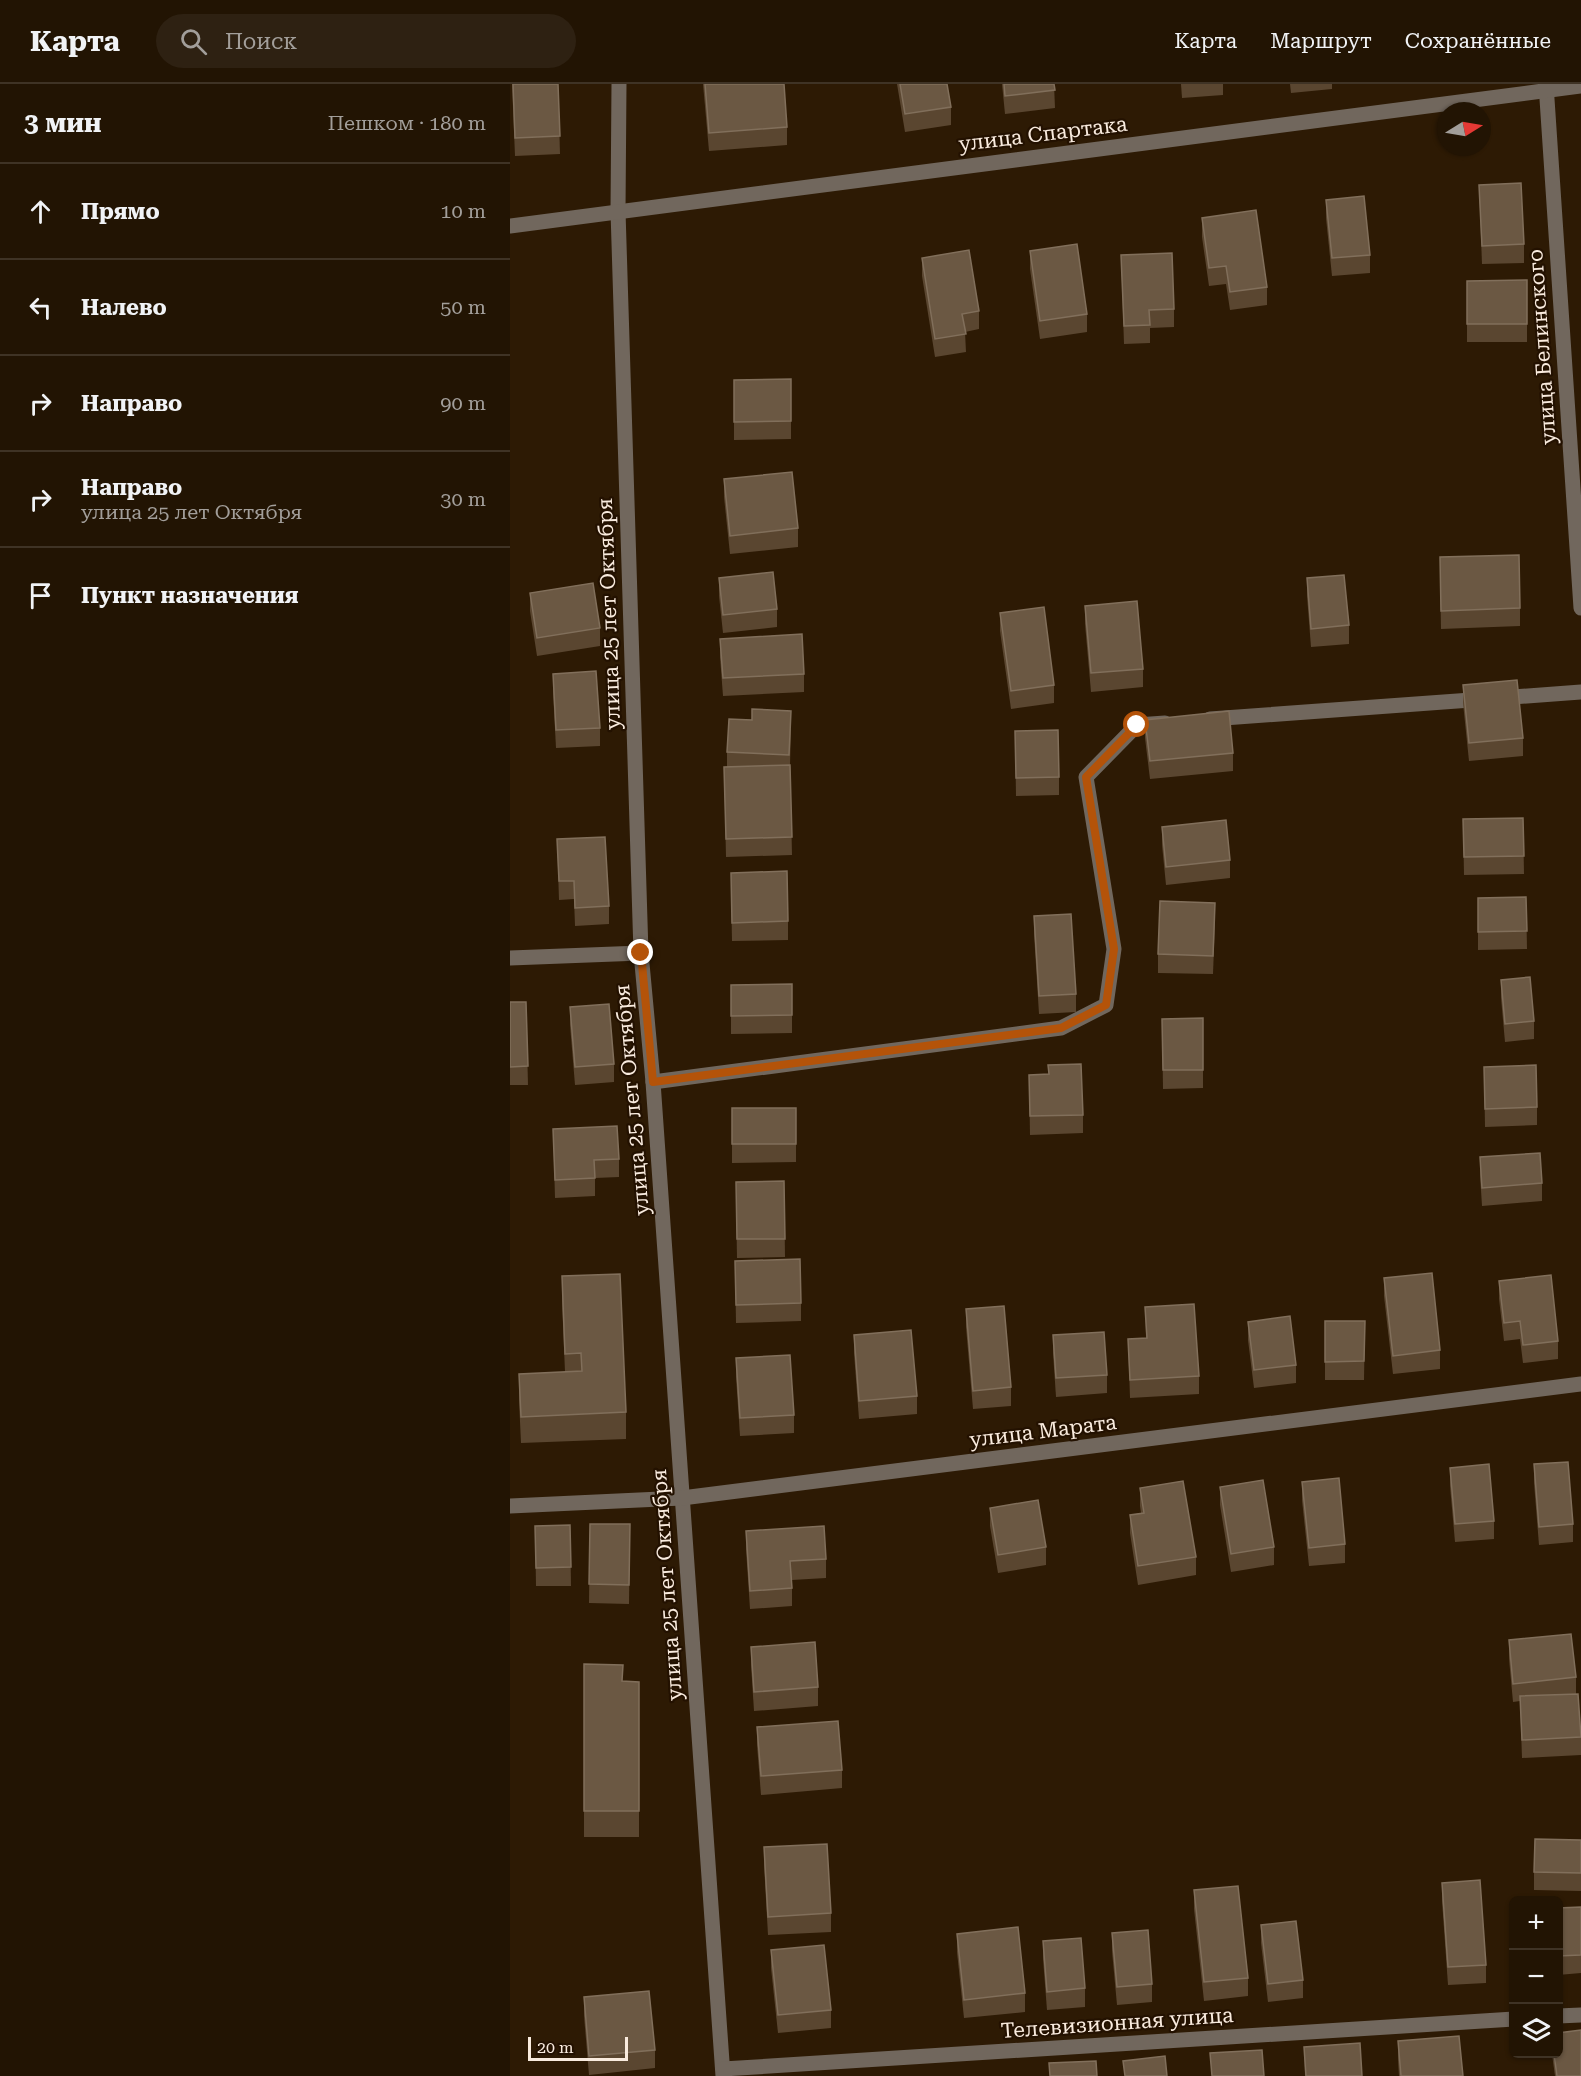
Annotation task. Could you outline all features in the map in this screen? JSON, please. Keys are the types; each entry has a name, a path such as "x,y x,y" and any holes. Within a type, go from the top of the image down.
{"street":[{"name":"улица 25 лет Октября","path":"619,84 618,211 641,953 653,1082 723,2072"},
{"name":"улица Спартака","path":"510,226 1546,87 1581,86"},
{"name":"улица Белинского","path":"1546,87 1581,608"},
{"path":"653,1082 1061,1028 1106,1005 1114,949 1086,777 1137,725 1581,693"},
{"path":"510,958 641,953"},
{"name":"улица Марата","path":"510,1506 682,1498 1581,1384"},
{"path":"1563,2016 1581,2014"},
{"name":"Телевизионная улица","path":"723,2072 1509,2019"}],"building":[{"path":"513,84 558,84 560,136 515,138"},
{"path":"705,84 784,84 787,127 709,133"},
{"path":"900,84 947,84 951,107 905,114"},
{"path":"1004,84 1054,84 1055,90 1005,96"},
{"path":"1521,183 1524,244 1482,246 1479,185"},
{"path":"1364,196 1370,255 1332,258 1326,200"},
{"path":"1256,210 1267,287 1230,292 1226,266 1209,268 1202,218"},
{"path":"1077,244 1087,314 1040,321 1030,251"},
{"path":"969,250 979,311 962,314 966,334 935,339 922,258"},
{"path":"1172,253 1174,309 1149,310 1150,325 1124,326 1121,255"},
{"path":"1527,280 1527,324 1467,324 1467,281"},
{"path":"791,379 791,421 734,422 734,380"},
{"path":"792,472 798,528 730,536 724,479"},
{"path":"1519,555 1520,608 1441,611 1440,557"},
{"path":"773,572 777,609 723,615 719,578"},
{"path":"1344,575 1349,625 1311,629 1307,578"},
{"path":"593,583 600,628 537,638 530,593"},
{"path":"1137,601 1143,669 1091,673 1085,606"},
{"path":"1044,607 1054,685 1011,691 1000,613"},
{"path":"802,634 804,674 723,678 720,639"},
{"path":"596,671 600,728 556,730 553,674"},
{"path":"1517,680 1523,738 1469,743 1463,685"},
{"path":"752,709 791,711 789,755 727,752 729,719 752,720"},
{"path":"1229,711 1233,753 1150,761 1145,720"},
{"path":"1058,730 1059,777 1016,778 1015,731"},
{"path":"790,765 792,837 726,839 724,767"},
{"path":"1523,818 1524,856 1464,857 1463,819"},
{"path":"1226,820 1230,860 1166,867 1162,827"},
{"path":"605,837 609,906 575,908 574,881 559,881 557,839"},
{"path":"787,871 788,921 732,923 731,873"},
{"path":"1526,897 1527,931 1478,932 1478,898"},
{"path":"1160,901 1215,903 1213,956 1158,954"},
{"path":"1071,914 1076,994 1039,996 1034,916"},
{"path":"1530,977 1534,1021 1505,1024 1501,980"},
{"path":"792,984 792,1015 731,1016 731,985"},
{"path":"510,1002 526,1002 528,1066 510,1067"},
{"path":"609,1004 614,1064 575,1067 570,1007"},
{"path":"1203,1018 1203,1070 1163,1070 1162,1019"},
{"path":"1081,1064 1083,1115 1030,1116 1029,1075 1049,1074 1048,1065"},
{"path":"1536,1065 1537,1107 1485,1109 1484,1067"},
{"path":"732,1108 796,1108 796,1144 732,1144"},
{"path":"617,1126 619,1159 594,1160 595,1178 555,1180 553,1129"},
{"path":"1540,1153 1542,1183 1482,1188 1480,1157"},
{"path":"784,1181 785,1239 737,1239 736,1182"},
{"path":"800,1259 801,1303 736,1305 735,1261"},
{"path":"1432,1273 1440,1350 1393,1356 1384,1278"},
{"path":"620,1274 626,1412 521,1417 519,1374 582,1371 581,1353 565,1354 562,1276"},
{"path":"1551,1275 1558,1341 1523,1345 1520,1321 1504,1323 1499,1281"},
{"path":"1194,1304 1199,1376 1130,1380 1128,1339 1147,1338 1145,1307"},
{"path":"1004,1306 1011,1387 973,1391 966,1309"},
{"path":"1290,1316 1296,1365 1254,1370 1248,1322"},
{"path":"1325,1321 1365,1321 1364,1361 1325,1362"},
{"path":"911,1330 917,1396 859,1401 854,1335"},
{"path":"1104,1332 1107,1375 1056,1378 1053,1335"},
{"path":"790,1355 794,1415 740,1418 736,1358"},
{"path":"1568,1462 1573,1524 1539,1527 1534,1464"},
{"path":"1489,1464 1494,1521 1455,1524 1450,1468"},
{"path":"1339,1478 1345,1544 1309,1548 1302,1482"},
{"path":"1263,1480 1274,1547 1231,1554 1220,1487"},
{"path":"1183,1481 1196,1557 1138,1566 1130,1515 1144,1513 1140,1488"},
{"path":"1038,1500 1046,1547 998,1555 990,1508"},
{"path":"590,1524 630,1524 629,1585 589,1584"},
{"path":"570,1525 571,1567 536,1568 535,1526"},
{"path":"824,1526 826,1559 790,1561 792,1588 750,1591 746,1531"},
{"path":"1571,1634 1576,1677 1513,1684 1509,1640"},
{"path":"815,1642 818,1687 754,1692 751,1647"},
{"path":"584,1664 623,1665 622,1681 639,1682 639,1811 584,1811"},
{"path":"1578,1694 1581,1737 1522,1740 1520,1696"},
{"path":"838,1721 842,1770 761,1776 757,1727"},
{"path":"1535,1839 1581,1840 1581,1873 1534,1872"},
{"path":"827,1844 831,1913 768,1917 764,1847"},
{"path":"1480,1880 1486,1965 1448,1967 1442,1883"},
{"path":"1238,1886 1248,1978 1204,1982 1194,1890"},
{"path":"1581,1907 1581,1955 1563,1956 1563,1908"},
{"path":"1296,1921 1303,1980 1268,1984 1261,1925"},
{"path":"1018,1927 1025,1993 964,2000 957,1934"},
{"path":"1148,1930 1152,1984 1117,1987 1112,1933"},
{"path":"1081,1938 1085,1988 1047,1992 1043,1941"},
{"path":"824,1945 831,2010 778,2015 771,1950"},
{"path":"649,1991 655,2050 589,2056 584,1997"},
{"path":"1581,2030 1581,2076 1557,2076 1555,2058 1563,2058 1563,2032"},
{"path":"1459,2036 1463,2076 1401,2076 1398,2041"},
{"path":"1360,2043 1362,2076 1306,2076 1304,2047"},
{"path":"1262,2050 1264,2076 1212,2076 1210,2053"},
{"path":"1165,2056 1167,2076 1125,2076 1123,2061"},
{"path":"1096,2061 1097,2076 1050,2076 1049,2063"}],"route":[{"path":"641,953 653,1082 1061,1028 1106,1005 1114,949 1086,777 1137,725"}]}
